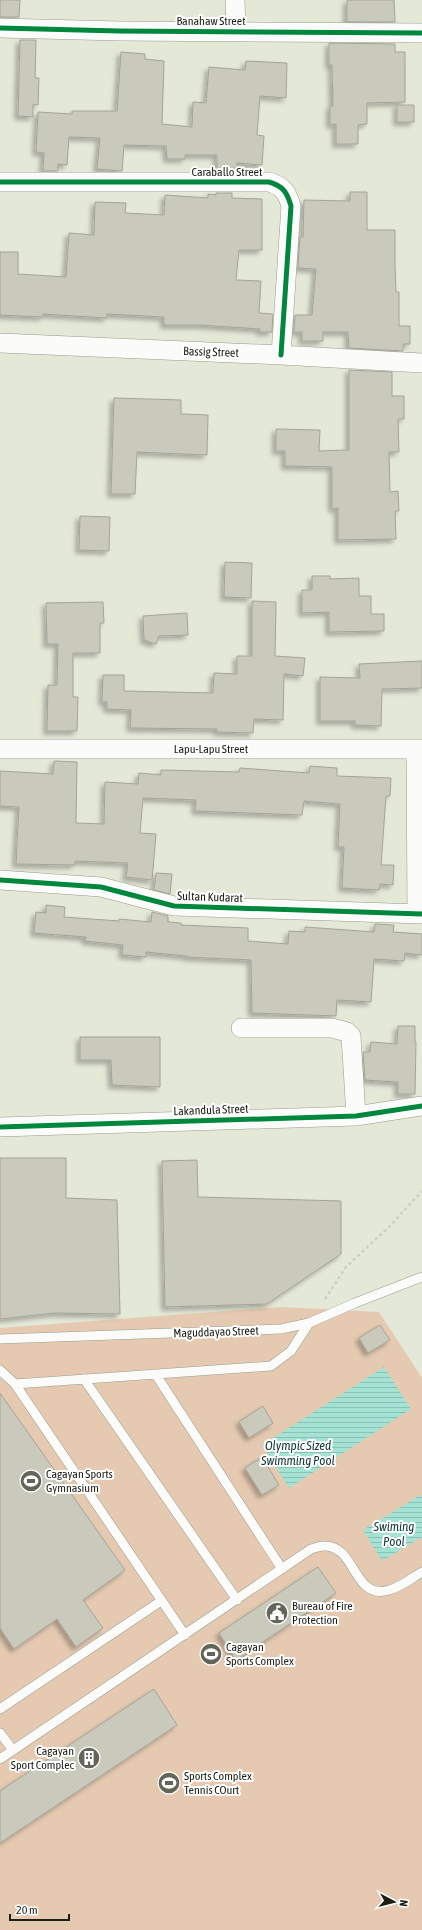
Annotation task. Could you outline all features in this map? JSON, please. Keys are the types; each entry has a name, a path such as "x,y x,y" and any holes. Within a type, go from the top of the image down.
{"street":[{"path":"235,0 236,31"},
{"name":"Banahaw Street","path":"0,28 422,33"},
{"name":"Caraballo Street","path":"0,182 269,182 285,189 291,206 281,355"},
{"name":"Bassig Street","path":"0,343 281,355 422,363"},
{"name":"Lapu-Lapu Street","path":"0,748 419,749"},
{"path":"419,749 420,914"},
{"name":"Sultan Kudarat","path":"0,880 101,887 174,906 420,914"},
{"path":"241,1028 332,1028 347,1032 351,1036 356,1116"},
{"name":"Lakandula Street","path":"0,1127 356,1116 422,1106"}],"lane":[{"name":"Maguddayao Street","path":"0,1339 281,1329 309,1323 422,1277"},
{"path":"15,1384 271,1366 291,1351 309,1323"},
{"path":"0,1370 15,1384 185,1635"},
{"path":"156,1375 282,1569"},
{"path":"84,1379 237,1600"},
{"path":"0,1759 311,1549 323,1546 334,1548 344,1554 365,1587 372,1591 381,1592 391,1590 422,1572"},
{"path":"0,1709 161,1601"},
{"path":"0,1733 13,1750"}],"path":[{"path":"309,1323 346,1267 390,1226 422,1191"}],"shaded area":[{"name":"Cagayan Sports Complex","path":"281,1307 379,1312 422,1378 422,1930 0,1930 0,1328"}],"water":[{"name":"Olympic Sized Swimming Pool","path":"384,1367 411,1409 289,1488 262,1445"},
{"name":"Swiming Pool","path":"422,1494 422,1537 382,1561 363,1530"}],"building":[{"path":"0,0 20,0 19,17 0,17"},
{"path":"347,0 394,0 395,22 347,22"},
{"path":"20,40 36,40 35,78 39,78 38,105 33,104 33,117 18,116"},
{"path":"329,43 395,44 395,52 405,52 405,102 367,103 367,124 358,125 358,144 336,144 336,124 330,125 330,106 333,106 332,65 329,65"},
{"path":"121,52 145,54 145,59 164,61 162,124 192,127 193,102 206,103 209,67 245,70 246,61 287,63 286,98 260,96 257,135 264,136 262,165 237,163 237,168 233,168 232,171 217,171 217,155 185,155 185,159 167,159 166,146 124,145 122,171 97,169 100,138 69,137 67,165 58,164 58,171 43,171 44,153 36,152 38,112 72,114 72,111 117,111"},
{"path":"397,105 414,105 414,122 397,122"},
{"path":"350,192 367,192 367,230 395,230 396,292 399,292 399,326 410,326 410,344 403,344 403,351 349,348 348,332 323,332 323,341 302,341 302,332 294,332 295,315 312,315 316,269 298,268 300,237 303,237 304,200 350,201"},
{"path":"216,193 232,193 232,198 262,199 262,250 239,250 236,280 261,281 259,313 273,314 272,332 260,332 260,329 200,325 164,325 164,317 107,314 107,318 43,314 43,317 0,315 0,252 18,252 18,274 66,277 69,233 94,235 95,202 126,203 125,213 164,215 165,195 208,198 208,194 216,195"},
{"path":"349,370 392,372 392,396 404,396 404,419 398,419 399,452 389,452 390,492 398,491 399,511 395,511 396,539 338,540 338,508 332,509 332,467 285,466 285,451 276,451 276,429 320,430 319,451 349,450"},
{"path":"114,398 181,400 181,414 208,415 207,455 137,452 135,494 111,494"},
{"path":"80,516 110,517 109,551 79,550"},
{"path":"225,562 252,563 251,598 224,597"},
{"path":"312,576 330,576 330,579 359,578 359,596 371,596 371,614 384,614 384,631 329,632 329,612 302,613 302,590 312,590"},
{"path":"252,601 276,602 275,656 305,658 303,676 284,674 283,720 254,719 253,733 217,732 217,729 130,728 131,710 107,709 107,702 102,702 103,675 124,675 124,691 213,693 214,673 237,674 237,656 252,656"},
{"path":"103,602 104,623 100,623 100,653 73,653 73,697 78,697 77,731 47,731 48,685 57,685 58,644 47,644 46,603"},
{"path":"187,613 188,635 159,636 156,644 144,640 143,616"},
{"path":"422,661 422,688 382,689 381,726 355,725 355,721 320,721 320,677 360,678 359,664"},
{"path":"54,761 77,762 76,823 104,824 105,782 138,784 139,773 161,775 161,770 239,772 240,768 309,773 310,766 337,768 337,776 391,778 390,796 386,796 381,865 394,865 393,885 380,884 379,890 342,888 344,847 338,847 340,804 304,801 302,815 195,811 196,800 143,798 140,833 156,834 152,880 126,877 128,863 75,861 75,865 16,864 19,807 0,806 0,771 53,774"},
{"path":"156,873 172,874 170,894 154,890"},
{"path":"46,905 65,907 64,917 119,921 119,919 151,922 152,912 168,916 168,922 181,923 181,925 248,928 248,941 288,944 289,931 305,932 305,927 374,932 375,924 394,925 393,932 422,934 422,955 405,953 404,961 374,959 371,1002 337,1000 336,1016 252,1013 251,960 187,957 146,952 146,957 122,955 123,945 85,941 86,937 34,933 36,912 46,913"},
{"path":"398,1026 415,1026 415,1094 398,1094 398,1082 365,1080 363,1052 370,1052 371,1042 397,1044"},
{"path":"80,1037 160,1037 160,1087 112,1085 111,1060 80,1060"},
{"path":"0,1158 66,1158 66,1198 117,1200 120,1314 55,1313 0,1319"},
{"path":"197,1160 198,1197 341,1201 341,1254 267,1304 165,1307 162,1161"},
{"path":"380,1325 390,1340 368,1353 359,1338"},
{"name":"Cagayan Sports Gymnasium","path":"0,1393 125,1570 83,1600 103,1628 76,1647 57,1619 14,1649 0,1628"},
{"path":"263,1406 273,1423 249,1438 239,1422"},
{"path":"262,1457 279,1485 262,1495 245,1468"},
{"name":"Bureau of Fire Protection","path":"318,1567 336,1593 236,1660 219,1633"},
{"name":"Cagayan Sport Complec","path":"154,1689 177,1725 0,1843 0,1791"}],"cycle path":[{"path":"0,28 119,31 422,33"},
{"path":"0,182 269,182 278,185 286,193 291,206 281,355"},
{"path":"0,880 101,887 174,906 422,914"},
{"path":"0,1127 356,1116 422,1106"}],"place":[{"name":"Cagayan Sports Gymnasium","path":"31,1481"},
{"name":"Bureau of Fire Protection","path":"277,1613"},
{"name":"Cagayan Sports Complex","path":"211,1654"},
{"name":"Cagayan Sport Complec","path":"89,1758"},
{"name":"Sports Complex Tennis COurt","path":"169,1783"}]}
